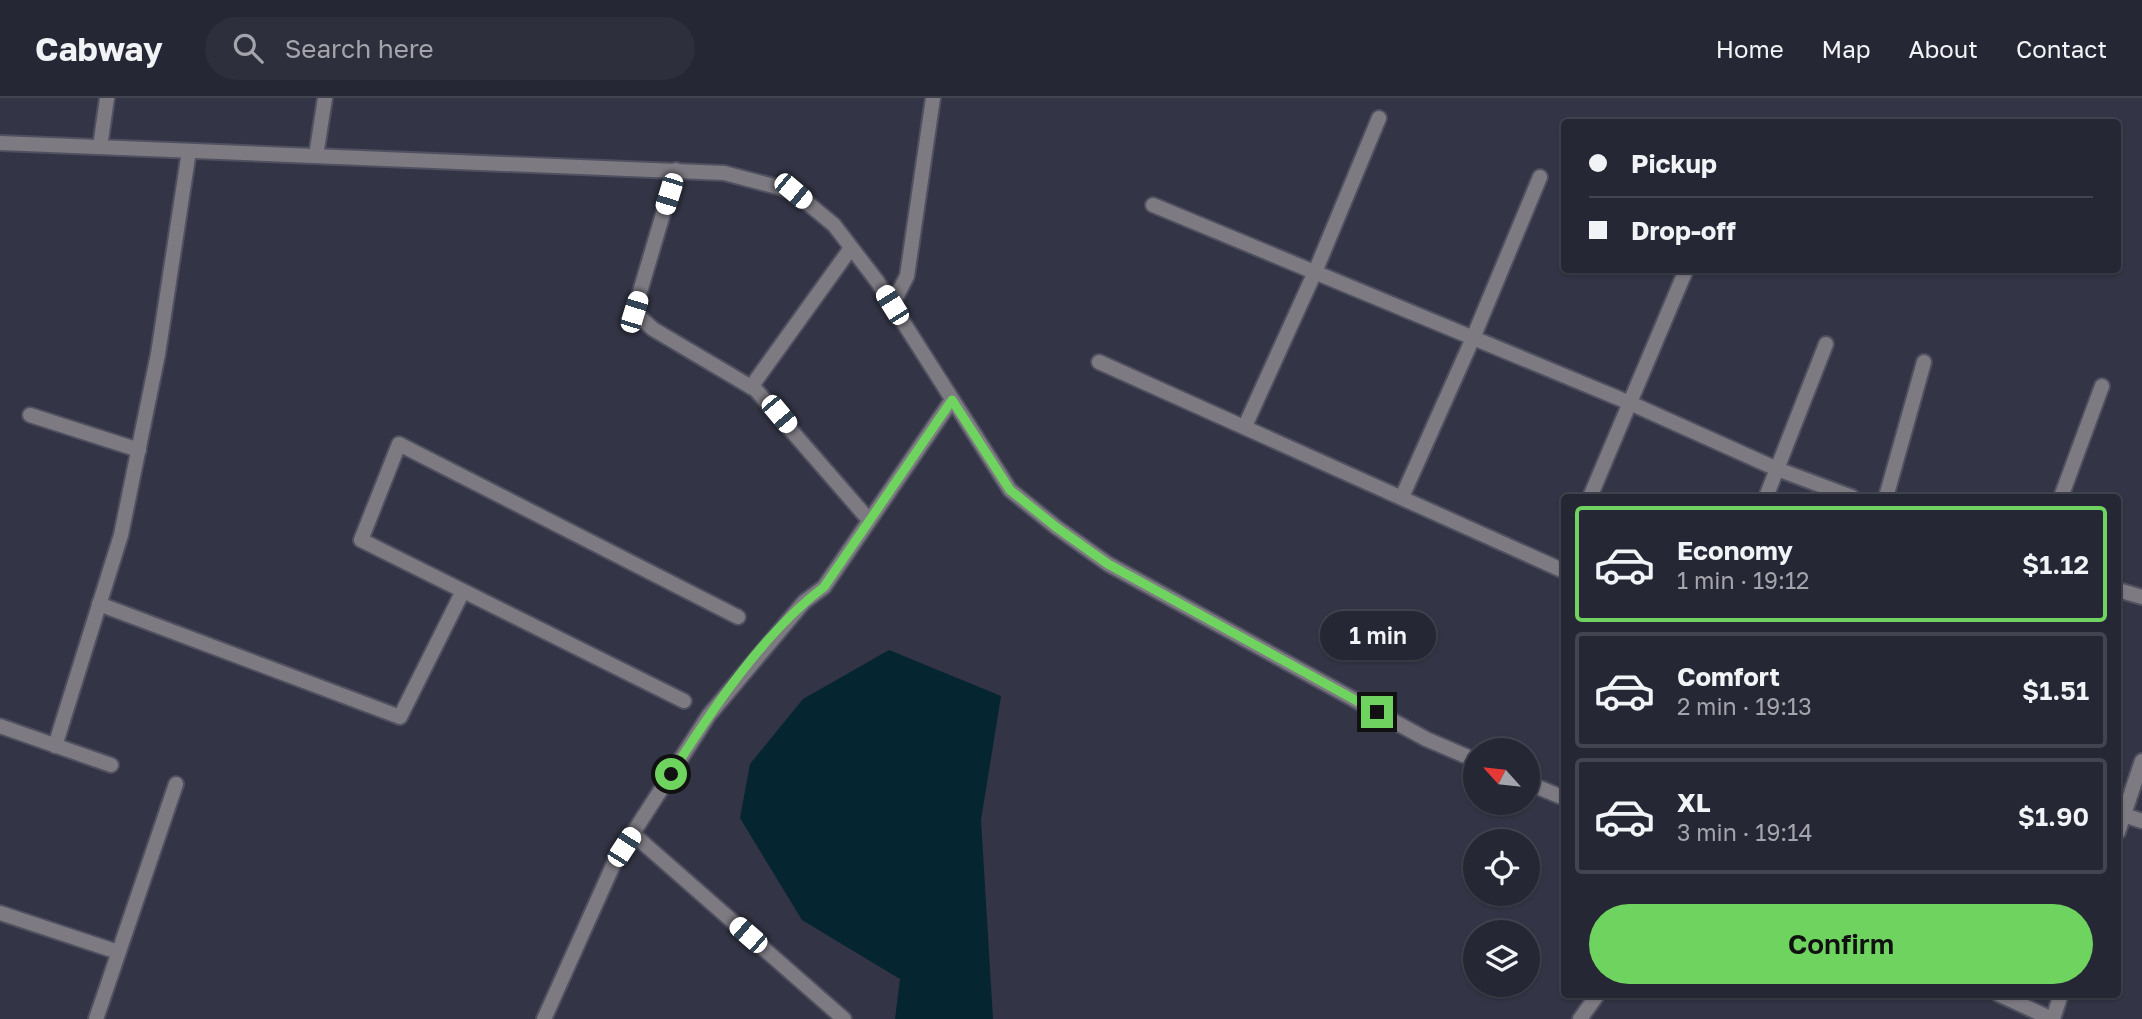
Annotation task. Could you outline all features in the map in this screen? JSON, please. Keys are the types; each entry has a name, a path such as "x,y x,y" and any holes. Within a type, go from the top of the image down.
{"street":[{"path":"100,147 107,98"},
{"path":"316,156 325,98"},
{"path":"892,305 908,276 933,98"},
{"path":"1245,426 1315,272 1379,118"},
{"path":"0,143 676,170 724,173 793,191 834,225 851,248 892,305 1010,490 1108,564 1426,739 1463,755"},
{"path":"55,746 121,535 158,354 189,151"},
{"path":"676,170 634,312 653,329 751,387 779,414 869,520"},
{"path":"1402,497 1473,338 1540,177"},
{"path":"1153,205 1630,403 1777,469 1844,494"},
{"path":"751,387 851,248"},
{"path":"1591,494 1685,273"},
{"path":"1767,494 1826,344"},
{"path":"1099,362 1561,565"},
{"path":"1887,494 1924,362"},
{"path":"2062,494 2102,386"},
{"path":"544,1019 615,860 717,703 804,602 824,587 952,400"},
{"path":"30,415 139,450"},
{"path":"684,701 360,540 399,444 738,617"},
{"path":"99,604 400,717 463,591"},
{"path":"2121,591 2142,597"},
{"path":"0,726 111,765"},
{"path":"2121,812 2142,761"},
{"path":"96,1019 176,784"},
{"path":"1540,788 1561,797"},
{"path":"2121,814 2142,821"},
{"path":"633,834 844,1019"},
{"path":"0,912 118,952"},
{"path":"1580,1019 1595,998"},
{"path":"2007,998 2052,1019 2060,998"}],"water":[{"path":"889,650 1001,696 981,820 993,1019 895,1019 900,979 802,920 740,818 750,764 803,699"}],"route":[{"path":"671,774 717,703 804,602 824,587 952,400 1010,490 1056,527 1108,564 1377,712"}]}
